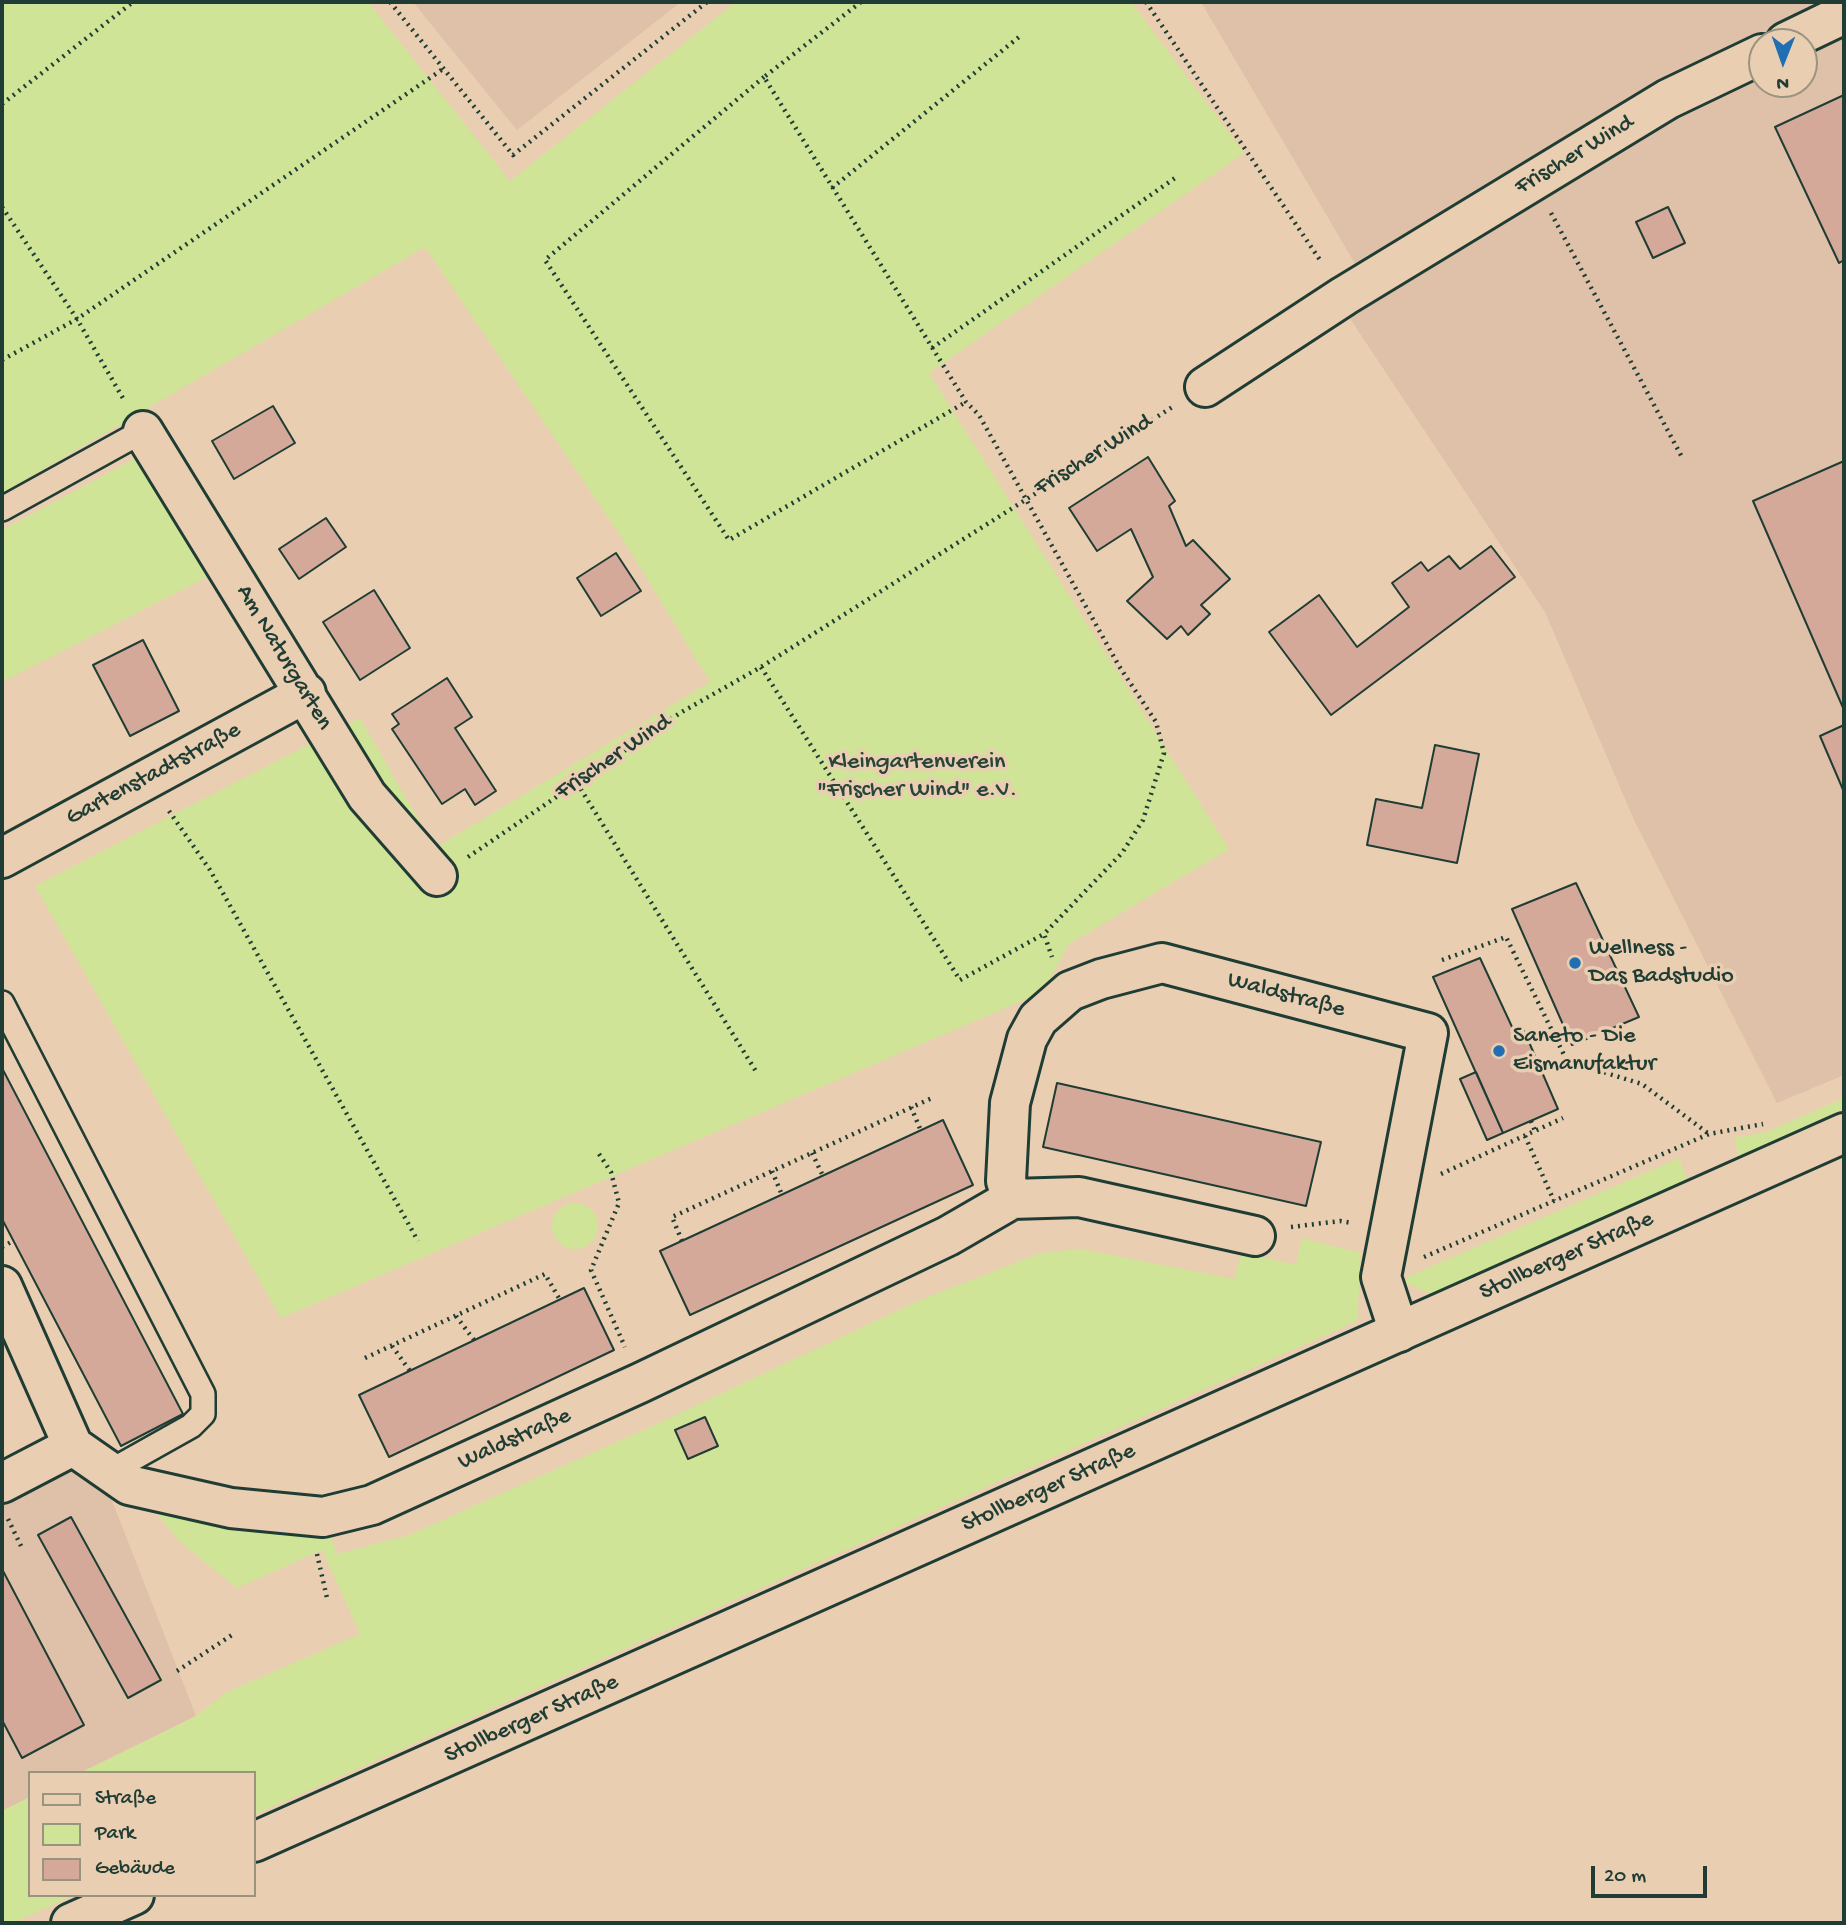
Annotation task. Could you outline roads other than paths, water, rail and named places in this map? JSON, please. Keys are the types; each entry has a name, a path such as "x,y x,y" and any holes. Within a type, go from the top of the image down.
{"street":[{"path":"1815,28 1844,14"},
{"name":"Frischer Wind","path":"1205,387 1344,296 1668,99 1748,61"},
{"name":"Am Naturgarten","path":"143,430 367,796 437,876"},
{"name":"Gartenstadtstraße","path":"2,858 306,693"},
{"name":"Waldstraße","path":"1012,1199 1006,1181 1010,1103 1027,1039 1038,1019 1070,991 1101,979 1162,963 1428,1033 1381,1277 1399,1332"},
{"name":"Stollberger Straße","path":"256,1841 1844,1133"},
{"name":"Waldstraße","path":"73,1446 129,1485 231,1508 323,1517 372,1505 640,1383 948,1236 1012,1199 1079,1197 1248,1235"},
{"path":"2,1286 73,1446 4,1500"},
{"path":"71,1923 130,1897"}],"lane":[{"path":"2,509 143,430"},
{"path":"2,1003 203,1394 203,1414 191,1426 109,1472"}],"place":[{"name":"Wellness - Das Badstudio","path":"1575,963"},
{"name":"Saneto - Die Eismanufaktur","path":"1499,1051"}],"park label":[{"name":"Kleingartenverein \"Frischer Wind\" e.V.","path":"917,777"}]}
